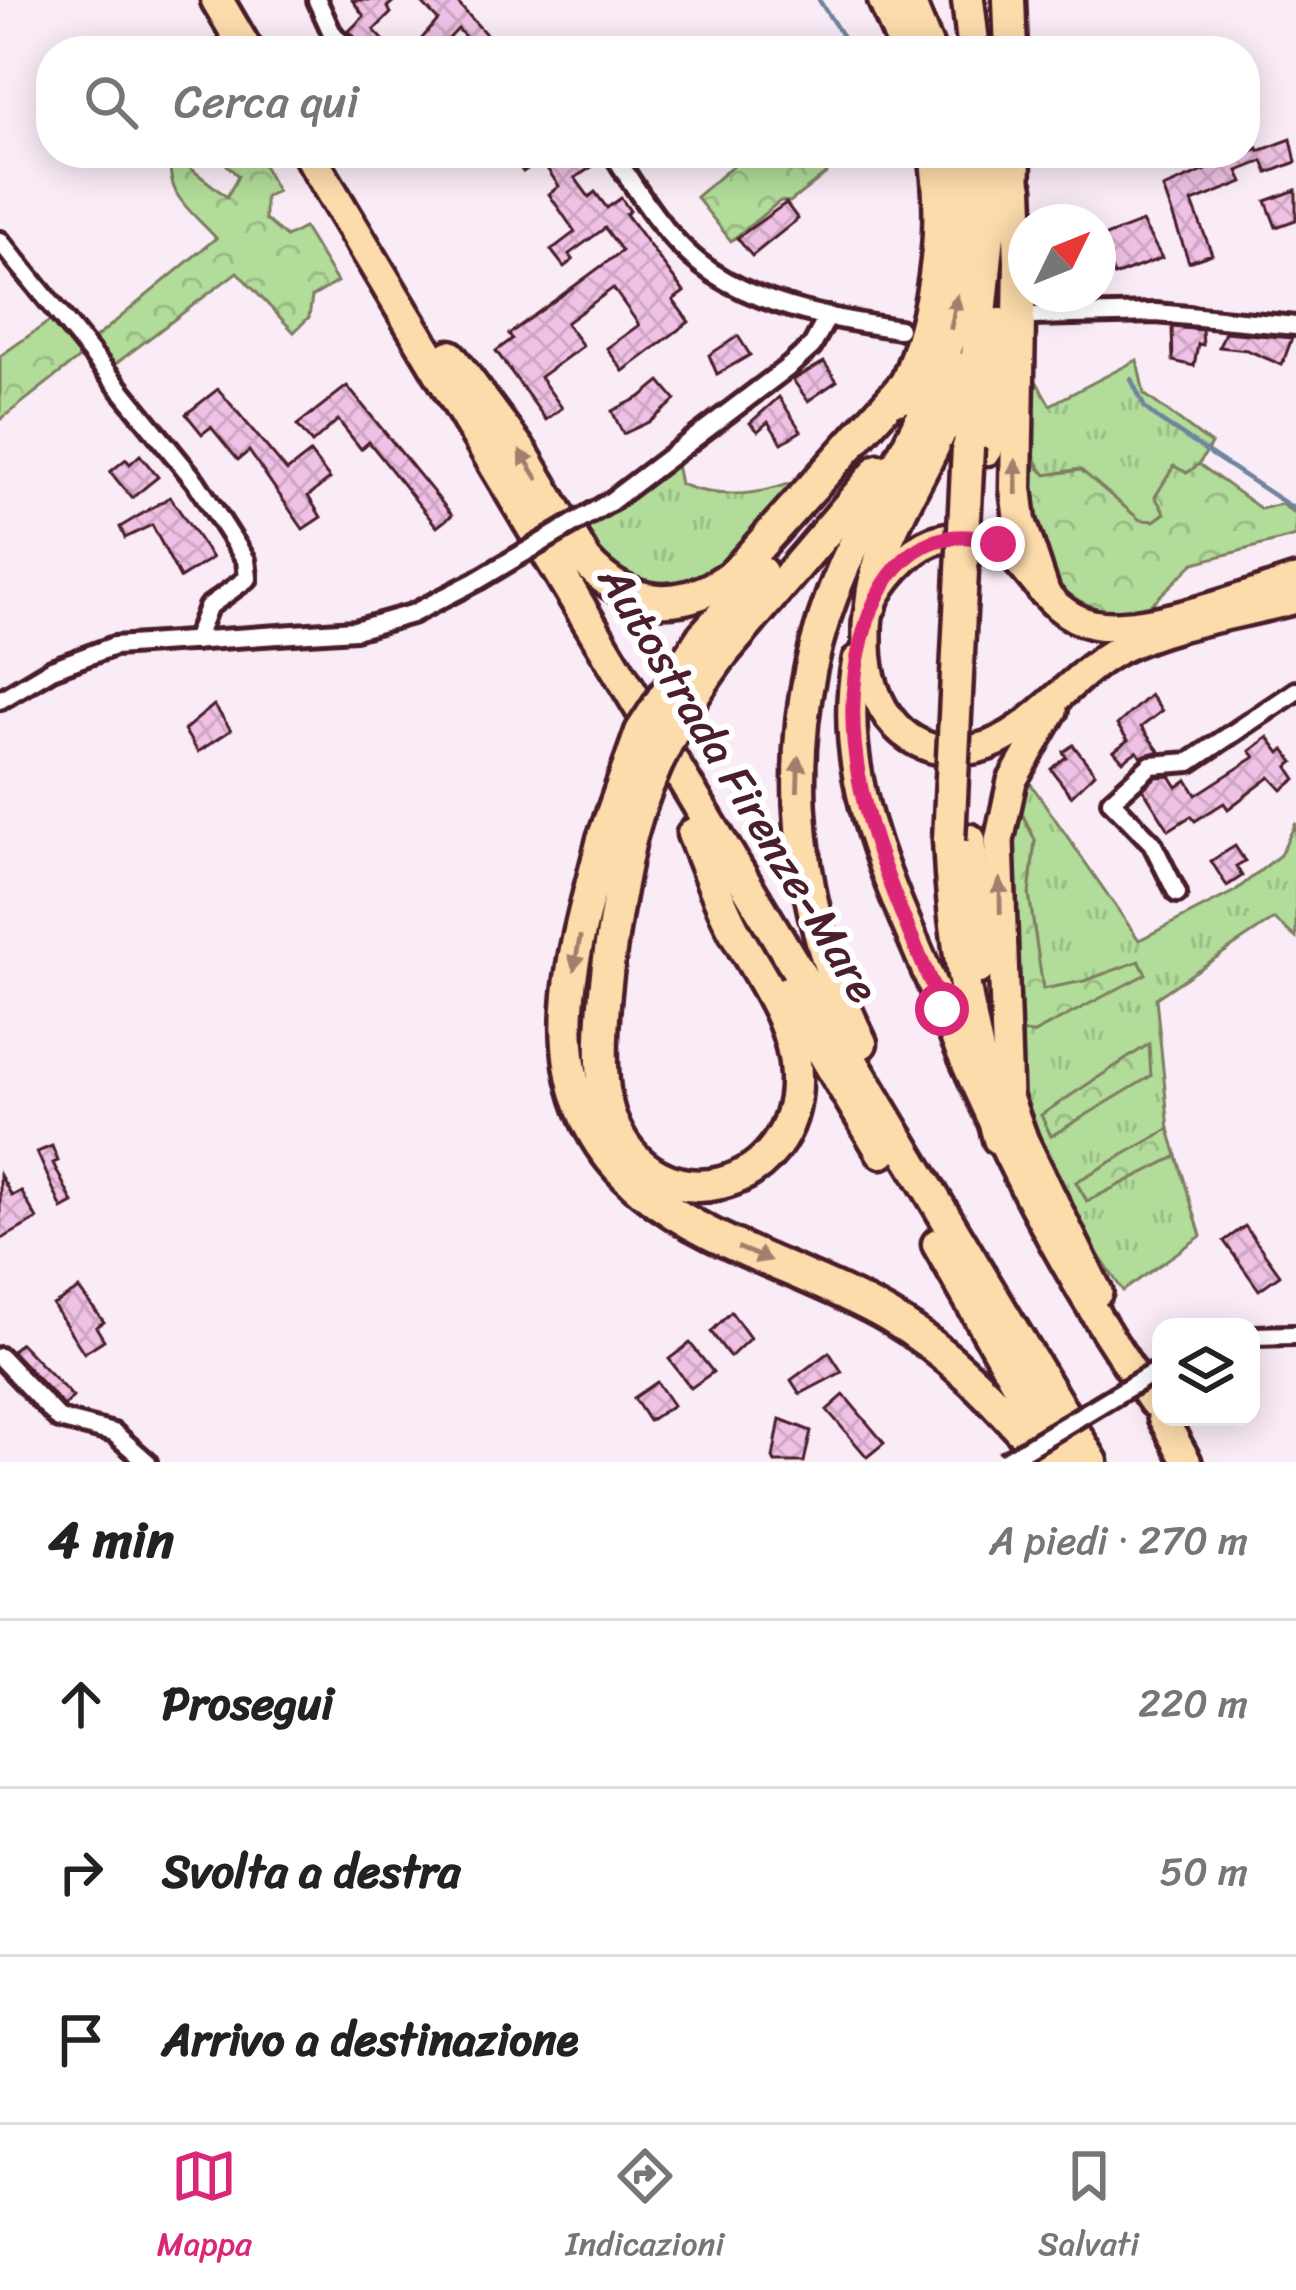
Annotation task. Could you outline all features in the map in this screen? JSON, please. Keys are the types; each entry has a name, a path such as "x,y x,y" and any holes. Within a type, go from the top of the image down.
{"highway":[{"path":"194,0 215,36"},
{"path":"217,0 238,36"},
{"path":"884,0 900,36"},
{"path":"908,0 923,36"},
{"path":"968,0 972,36"},
{"path":"1009,0 1010,36"},
{"name":"Autostrada Firenze-Mare","path":"293,168 937,1243 1062,1462"},
{"name":"Autostrada Firenze-Mare","path":"317,168 1092,1462"},
{"path":"935,168 938,254 932,294 906,383 885,424 838,486 641,732 616,839 569,995 567,1042 580,1101 607,1154 641,1191 678,1218 846,1294 927,1341 983,1388 1048,1462"},
{"path":"961,168 966,222 957,305 918,423 846,562 822,624 802,725 799,824 821,943 848,1016 978,1272"},
{"path":"988,168 991,214 977,334 978,448 955,932 964,992 999,1138"},
{"path":"1016,168 1020,262 1016,488 1020,520 1043,590"},
{"path":"978,448 1017,188"},
{"path":"336,200 522,453 586,561 624,592 669,601 700,596 718,586 749,559 906,383"},
{"path":"869,613 887,540 941,430 977,334"},
{"path":"713,645 918,423"},
{"path":"616,839 619,892 601,1061 606,1102 618,1133 643,1166 670,1181 718,1185 752,1171 782,1142 793,1112 796,1075 785,1025 729,920 692,834"},
{"path":"960,840 982,991 1008,1097"}],"main road":[{"path":"1152,1400 1064,1267 999,1138 906,922 869,821 856,756 853,696 869,613 912,553 935,541 977,536 998,544 1078,619 1116,626 1153,621 1296,580"},
{"path":"869,613 868,680 882,710 904,733 938,748 960,751 993,744 1112,654 1141,640 1296,598"},
{"path":"1068,686 1021,762 1001,826 1001,970 1008,1097 1043,1181 1152,1397"},
{"path":"1167,1426 1187,1462"}],"street":[{"path":"317,0 336,36"},
{"path":"623,168 669,234 713,273 758,295 828,316 899,329"},
{"path":"0,241 196,482 246,560 248,578 208,607 195,641"},
{"path":"1031,316 1156,313 1296,326"},
{"path":"0,700 52,669 114,646 355,630 412,614 610,502 791,365 812,346 828,316"},
{"path":"1177,893 1152,843 1112,801 1151,765 1190,762 1296,691"},
{"path":"1260,1336 1296,1335"},
{"path":"0,1357 59,1420 114,1433 147,1462"},
{"path":"1004,1462 1152,1373"}],"green space":[{"path":"170,168 190,168 227,197 238,176 230,168 265,168 277,191 265,197 265,219 286,237 304,228 337,282 312,297 309,317 294,332 237,272 114,365 93,340 216,238 188,210"},
{"path":"730,168 833,168 790,202 780,201 731,241 696,197"},
{"path":"54,318 83,355 0,420 0,356"},
{"path":"1137,360 1144,394 1211,444 1188,473 1173,467 1165,513 1154,521 1139,520 1079,469 1046,475 1030,440 1031,372 1050,405"},
{"path":"1030,447 1036,465 1046,475 1081,470 1140,520 1154,521 1165,513 1155,497 1174,466 1187,473 1199,464 1261,509 1281,504 1296,514 1296,536 1194,563 1142,613 1106,610 1079,601 1046,563 1033,509"},
{"path":"676,464 680,484 712,493 759,492 806,477 736,555 690,590 626,579 605,562 582,529"},
{"path":"1026,777 1139,940 1235,891 1280,855 1296,823 1296,938 1274,919 1156,998 1169,1129 1076,1182 1087,1201 1177,1156 1201,1236 1123,1291 1059,1197 1016,1084 1011,1032 1034,1033 1145,973 1043,990 1029,894 1035,840 1019,808"},
{"path":"1019,808 1035,840 1029,894 1043,989 1084,981 1139,961 1146,974 1034,1033 1011,1032 1007,840"},
{"path":"1149,1044 1151,1076 1051,1136 1041,1115"},
{"path":"1169,1129 1177,1156 1087,1201 1076,1182"}],"building":[{"path":"352,0 395,0 387,7 391,13 374,30 380,36 354,36 349,31 364,16"},
{"path":"419,0 455,0 487,36 464,36 458,29 451,36 424,36 438,20"},
{"path":"1291,139 1296,162 1268,173 1260,162 1260,151"},
{"path":"547,168 590,168 575,178 589,197 595,192 607,208 621,198 630,211 626,214 684,292 673,300 689,322 623,371 607,348 639,325 613,288 566,323 583,346 540,377 562,408 546,420 496,351 512,339 509,334 622,251 605,228 569,254 573,260 564,267 551,250 575,232 549,194 559,186"},
{"path":"1210,168 1246,168 1238,171 1243,182 1192,202 1212,254 1189,262 1163,188"},
{"path":"1296,190 1296,220 1276,227 1266,201"},
{"path":"786,203 798,219 752,256 737,238"},
{"path":"1142,222 1162,258 1116,275 1116,232"},
{"path":"1172,327 1202,330 1203,345 1198,344 1194,366 1173,361"},
{"path":"1225,332 1292,338 1282,365 1247,350 1219,347"},
{"path":"738,336 750,355 717,374 709,355"},
{"path":"824,362 837,381 808,401 793,380"},
{"path":"660,381 676,400 651,421 623,434 612,411"},
{"path":"347,386 452,515 437,527 369,442 361,449 338,420 312,443 297,425"},
{"path":"218,389 287,471 310,453 330,479 308,496 321,517 303,529 249,451 238,460 211,427 202,434 186,414"},
{"path":"779,397 801,431 782,443 768,422 758,431 750,423"},
{"path":"140,455 158,477 132,498 110,472"},
{"path":"170,497 212,558 180,578 152,525 125,538 120,527"},
{"path":"1150,695 1162,711 1141,727 1159,751 1141,757 1137,751 1123,761 1114,751 1128,740 1117,725"},
{"path":"214,705 231,730 198,752 184,730"},
{"path":"1268,737 1294,762 1288,767 1296,779 1282,790 1270,777 1228,809 1224,803 1169,830 1143,789 1156,777 1170,776 1177,787 1187,780 1196,795 1255,757 1250,751"},
{"path":"1073,745 1095,773 1071,796 1051,769"},
{"path":"1235,846 1245,861 1236,866 1242,876 1227,886 1211,861"},
{"path":"52,1146 58,1161 53,1163 73,1203 62,1209 37,1152"},
{"path":"0,1175 12,1196 21,1191 37,1219 0,1240"},
{"path":"1245,1226 1280,1275 1259,1290 1224,1241"},
{"path":"79,1289 104,1322 96,1327 104,1340 84,1353 53,1305"},
{"path":"731,1312 750,1338 730,1357 711,1332"},
{"path":"20,1343 73,1397 64,1406 12,1351"},
{"path":"690,1343 713,1372 691,1388 669,1359"},
{"path":"829,1352 842,1372 800,1394 791,1380"},
{"path":"657,1382 673,1405 649,1421 634,1398"},
{"path":"844,1395 884,1443 867,1457 827,1410"},
{"path":"780,1419 811,1431 804,1462 775,1462"}],"waterway":[{"path":"819,0 842,36"},
{"path":"1131,379 1145,408 1158,419 1296,510"}],"route":[{"path":"942,1009 869,821 856,756 855,671 871,605 905,559 923,545 948,537 977,536 998,544"}]}
